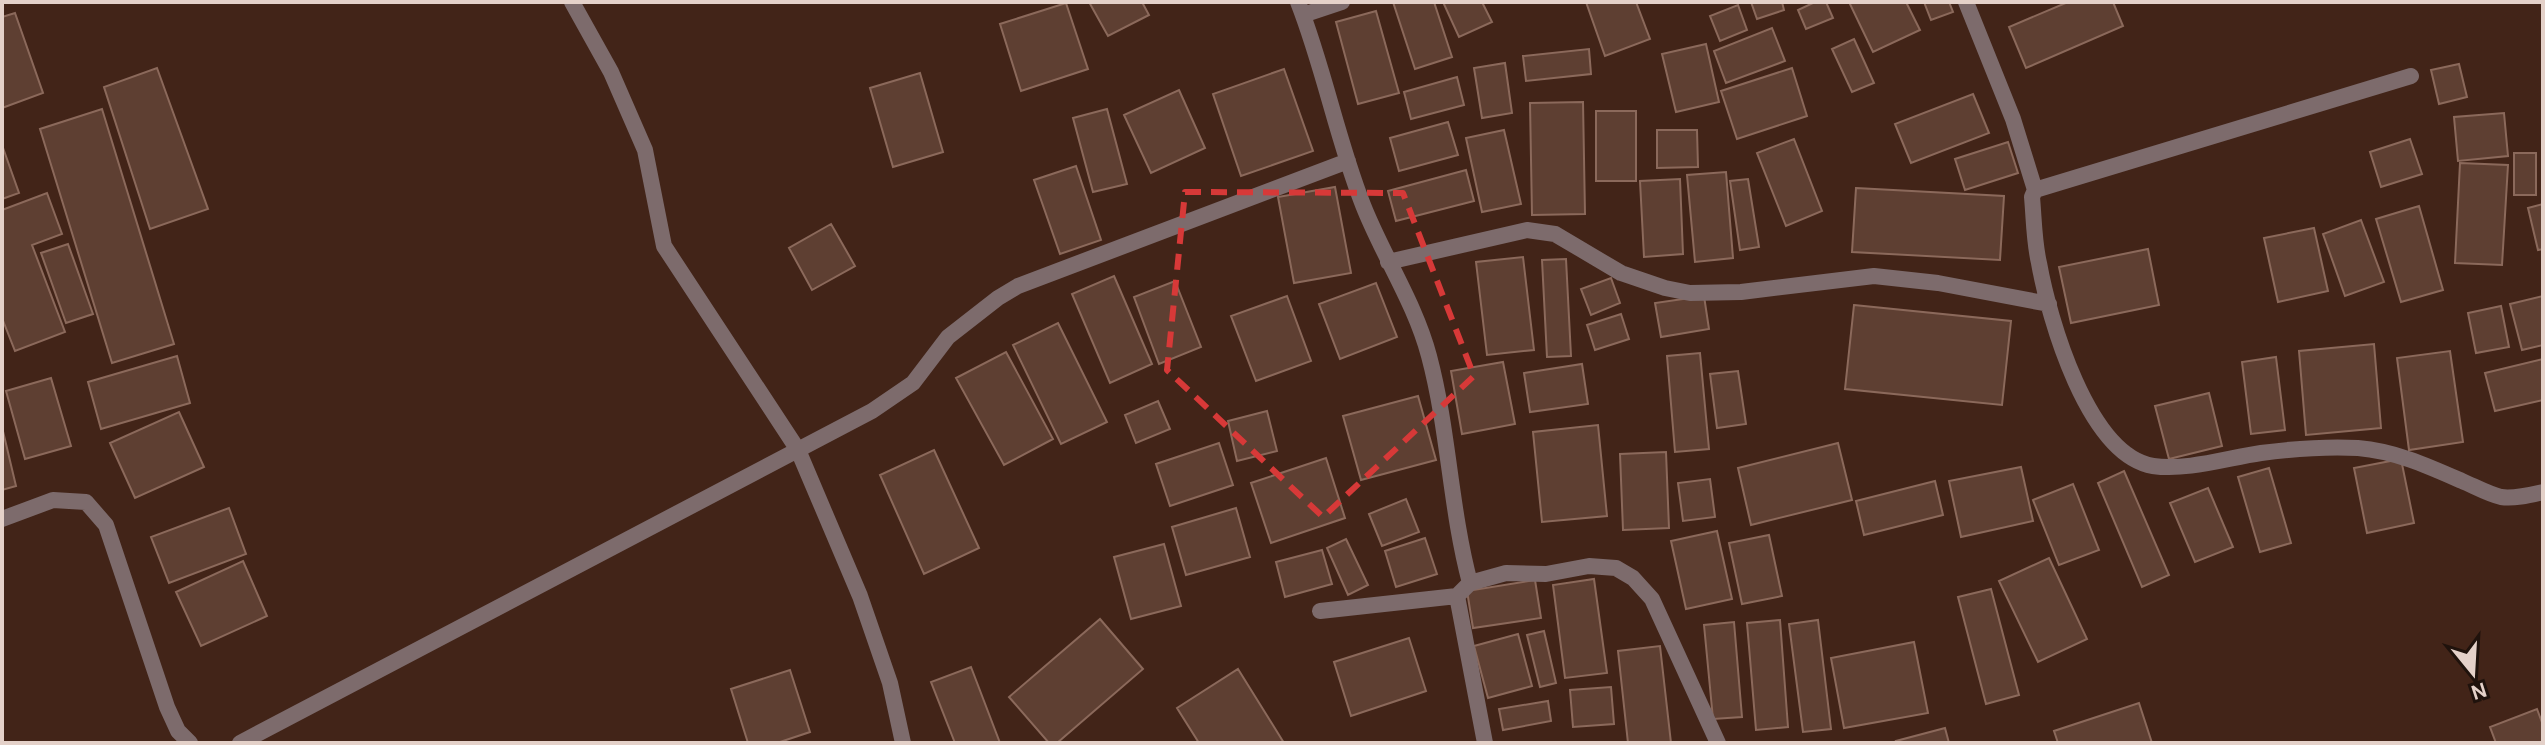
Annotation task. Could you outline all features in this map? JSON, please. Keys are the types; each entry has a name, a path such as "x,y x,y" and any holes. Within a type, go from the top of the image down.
{"street":[{"path":"572,2 611,72 645,150 664,246 798,450 860,596 890,683 903,743"},
{"path":"1342,2 1301,9 1313,37 1364,207 1428,354 1452,469 1454,514 1470,583"},
{"path":"1966,2 2013,119 2035,190 2032,197 2039,264 2076,387 2105,434 2128,456 2151,466 2308,449 2359,448 2420,462 2501,497 2543,492"},
{"path":"2035,190 2411,76"},
{"path":"240,743 872,411 913,383 948,337 1018,286 1348,161"},
{"path":"1388,262 1527,230 1555,234 1621,273 1690,293 1741,292 1874,276 1938,283 2049,304"},
{"path":"2,519 53,500 86,502 106,525 167,707 178,731 190,743"},
{"path":"1320,611 1457,596 1470,583 1506,573 1546,574 1589,566 1616,568 1633,578 1652,599 1718,743"},
{"path":"1457,596 1485,743"}],"highlighted area":[{"path":"1185,192 1403,193 1474,376 1323,517 1167,370"}],"building":[{"path":"1089,2 1142,2 1149,15 1108,36"},
{"path":"1393,2 1434,2 1452,57 1415,69"},
{"path":"1443,2 1482,2 1492,22 1459,37"},
{"path":"1586,2 1636,2 1650,39 1605,56"},
{"path":"1751,2 1782,2 1784,10 1757,19"},
{"path":"1815,2 1826,2 1833,18 1806,29 1798,10"},
{"path":"1849,2 1906,2 1920,30 1873,52"},
{"path":"1924,2 1949,2 1953,12 1931,20"},
{"path":"2068,2 2113,2 2123,26 2026,68 2009,27"},
{"path":"1066,3 1088,69 1021,91 1000,24"},
{"path":"1738,5 1747,30 1720,41 1710,16"},
{"path":"1376,11 1399,93 1358,104 1336,22"},
{"path":"15,13 43,93 2,108 2,17"},
{"path":"1772,28 1785,61 1726,83 1714,51"},
{"path":"1854,39 1874,83 1852,92 1832,49"},
{"path":"1706,44 1719,102 1676,112 1662,54"},
{"path":"1589,49 1591,74 1526,81 1523,56"},
{"path":"1505,63 1512,113 1482,118 1474,68"},
{"path":"2459,64 2467,97 2439,104 2431,70"},
{"path":"157,68 208,209 150,229 104,87"},
{"path":"1792,68 1807,116 1737,139 1721,91"},
{"path":"1284,69 1313,151 1241,176 1213,94"},
{"path":"920,73 943,152 893,167 870,88"},
{"path":"1457,77 1464,105 1411,119 1404,92"},
{"path":"1179,90 1205,148 1151,173 1124,115"},
{"path":"1973,94 1989,133 1911,163 1895,124"},
{"path":"1583,102 1585,214 1532,215 1530,103"},
{"path":"102,109 174,344 112,363 40,129"},
{"path":"1107,109 1127,184 1093,192 1073,118"},
{"path":"1596,111 1636,111 1636,181 1596,181"},
{"path":"2504,113 2508,156 2458,161 2454,117"},
{"path":"1448,122 1458,155 1399,171 1390,138"},
{"path":"1504,130 1521,204 1482,212 1466,138"},
{"path":"1657,130 1697,130 1698,167 1657,168"},
{"path":"1794,139 1822,211 1786,226 1757,153"},
{"path":"2410,139 2422,174 2381,187 2370,152"},
{"path":"2008,142 2018,173 1965,190 1955,159"},
{"path":"2,145 19,193 2,199"},
{"path":"2514,153 2536,153 2536,195 2514,195"},
{"path":"2460,163 2508,165 2502,265 2455,263"},
{"path":"1076,166 1101,240 1060,254 1034,180"},
{"path":"1466,170 1474,201 1396,221 1388,191"},
{"path":"1726,172 1733,258 1695,262 1687,175"},
{"path":"1680,179 1683,254 1644,257 1640,181"},
{"path":"1748,179 1759,247 1740,250 1730,181"},
{"path":"1335,187 1351,273 1294,283 1278,197"},
{"path":"1856,188 2004,196 2000,260 1852,252"},
{"path":"47,193 62,234 32,245 65,332 15,351 2,318 2,210"},
{"path":"2543,204 2543,249 2538,250 2528,208"},
{"path":"2419,206 2443,290 2401,302 2376,219"},
{"path":"2361,220 2384,282 2345,296 2323,234"},
{"path":"831,224 855,266 812,290 789,248"},
{"path":"2314,228 2328,291 2278,302 2264,238"},
{"path":"68,244 93,314 66,323 41,253"},
{"path":"2148,249 2159,305 2071,323 2059,267"},
{"path":"1523,257 1534,350 1487,355 1476,262"},
{"path":"1566,259 1571,356 1547,357 1542,260"},
{"path":"1114,276 1152,364 1110,383 1072,294"},
{"path":"1611,278 1620,303 1591,315 1581,289"},
{"path":"1175,281 1201,347 1159,364 1134,297"},
{"path":"1376,283 1397,337 1340,359 1319,304"},
{"path":"1287,296 1311,361 1256,381 1231,316"},
{"path":"1704,296 1709,329 1661,337 1655,303"},
{"path":"2543,296 2543,345 2522,350 2510,304"},
{"path":"1854,305 2011,321 2002,405 1845,389"},
{"path":"2501,306 2509,347 2476,353 2468,313"},
{"path":"1621,314 1629,339 1595,350 1587,325"},
{"path":"1058,323 1107,422 1061,444 1013,345"},
{"path":"2374,344 2381,428 2306,435 2299,351"},
{"path":"2450,351 2463,442 2409,450 2397,358"},
{"path":"1006,352 1053,439 1004,465 956,378"},
{"path":"1700,353 1709,449 1675,452 1667,356"},
{"path":"177,356 190,403 101,429 88,382"},
{"path":"2276,357 2285,430 2251,434 2242,362"},
{"path":"2543,359 2543,400 2495,411 2485,373"},
{"path":"1503,362 1515,424 1462,434 1451,371"},
{"path":"1582,364 1588,404 1530,412 1524,373"},
{"path":"1738,371 1746,424 1717,428 1710,374"},
{"path":"51,378 71,446 25,459 6,391"},
{"path":"2209,393 2222,446 2169,459 2155,406"},
{"path":"1418,396 1436,460 1361,480 1343,416"},
{"path":"1158,401 1170,429 1136,443 1125,415"},
{"path":"1267,411 1277,451 1237,461 1228,421"},
{"path":"179,412 204,467 135,498 110,443"},
{"path":"1598,425 1607,516 1542,522 1533,432"},
{"path":"2,427 16,486 2,490"},
{"path":"1219,443 1233,485 1170,506 1156,464"},
{"path":"1838,443 1852,500 1751,525 1738,468"},
{"path":"934,450 979,548 924,574 880,475"},
{"path":"1666,452 1669,528 1623,530 1620,454"},
{"path":"1326,458 1345,518 1271,543 1251,483"},
{"path":"2401,459 2414,523 2367,533 2354,468"},
{"path":"2021,467 2033,521 1961,537 1949,481"},
{"path":"2269,468 2291,543 2260,552 2238,477"},
{"path":"2124,471 2169,575 2142,587 2098,483"},
{"path":"1710,479 1715,517 1683,521 1678,483"},
{"path":"1935,481 1943,515 1864,535 1856,501"},
{"path":"2073,484 2099,550 2059,565 2033,500"},
{"path":"2208,488 2233,547 2195,562 2170,503"},
{"path":"1406,499 1419,532 1382,546 1369,514"},
{"path":"229,508 246,554 169,583 151,537"},
{"path":"1236,508 1250,557 1186,575 1172,527"},
{"path":"1717,531 1732,599 1686,609 1671,541"},
{"path":"1769,535 1782,596 1742,604 1729,543"},
{"path":"1425,538 1437,574 1396,587 1385,551"},
{"path":"1346,539 1368,585 1348,595 1327,548"},
{"path":"1164,544 1181,606 1131,619 1114,557"},
{"path":"1322,550 1332,584 1285,597 1276,562"},
{"path":"2049,558 2087,639 2038,662 1999,581"},
{"path":"243,561 267,616 201,646 176,592"},
{"path":"1594,579 1607,673 1565,678 1553,585"},
{"path":"1535,580 1541,618 1473,628 1467,591"},
{"path":"1991,589 2019,695 1986,704 1958,597"},
{"path":"1100,619 1143,669 1057,743 1049,743 1009,697"},
{"path":"1780,620 1788,727 1756,730 1747,623"},
{"path":"1818,620 1831,729 1803,732 1789,624"},
{"path":"1734,622 1742,717 1713,719 1704,625"},
{"path":"1544,631 1556,683 1540,687 1527,635"},
{"path":"1518,634 1532,686 1488,698 1474,646"},
{"path":"1409,638 1426,691 1351,716 1334,662"},
{"path":"1914,642 1928,713 1844,728 1831,658"},
{"path":"1660,646 1671,743 1628,743 1618,651"},
{"path":"971,667 1000,743 955,743 931,682"},
{"path":"1238,669 1284,743 1199,743 1177,708"},
{"path":"790,670 810,732 777,743 748,743 731,689"},
{"path":"1611,687 1614,724 1573,727 1570,690"},
{"path":"1548,701 1551,721 1503,730 1499,709"},
{"path":"2139,703 2152,743 2058,743 2054,731"},
{"path":"2537,709 2543,725 2543,743 2496,743 2490,727"},
{"path":"1945,728 1949,743 1896,741"}]}
